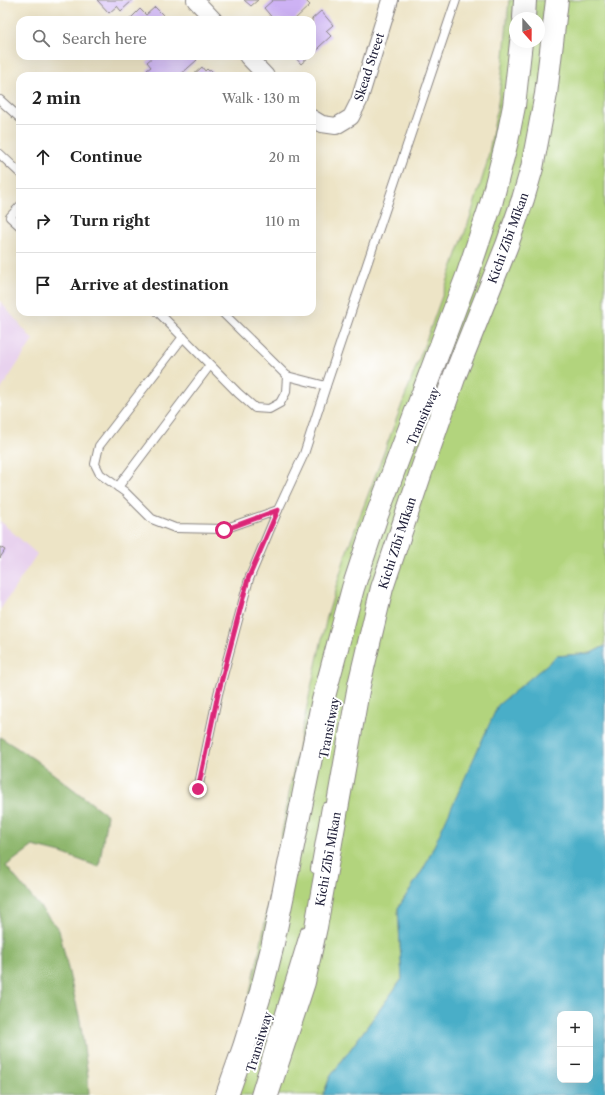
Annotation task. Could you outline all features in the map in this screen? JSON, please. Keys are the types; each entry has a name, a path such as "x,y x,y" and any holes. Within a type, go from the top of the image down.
{"highway":[{"path":"524,12 525,0"},
{"name":"Kichi Zībī Mīkan","path":"267,1095 305,976 316,927 359,685 382,588 455,375 507,245 527,183 539,134 546,94 557,0"},
{"path":"227,1095 261,992 272,948 322,704 353,588 376,515 467,276 491,204 500,174 514,106 520,48"}],"street":[{"path":"196,0 210,16"},
{"name":"Skead Street","path":"316,120 322,124 336,126 350,117 360,101 390,0"},
{"path":"251,60 262,72"}],"lane":[{"path":"198,789 218,694 248,579 304,454 456,0"},
{"path":"0,100 16,114"},
{"path":"0,154 16,169"},
{"path":"16,210 10,217 16,222"},
{"path":"162,316 255,408 269,409 280,403 286,392 287,376"},
{"path":"226,316 287,376 326,386"},
{"path":"183,337 99,446 95,464 100,474 125,492 152,519 175,528 224,530 278,510"},
{"path":"118,487 210,365"},
{"name":"Transitway","path":"416,460 455,375"},
{"path":"314,878 327,801"},
{"name":"Transitway","path":"255,1095 307,922"}],"shaded area":[{"path":"0,301 33,340 0,391"},
{"path":"0,521 37,554 0,610"}],"green space":[{"path":"509,0 605,0 605,646 591,653 557,656 398,908 402,979 330,1077 323,1095 218,1095 246,1009 259,954 294,768 327,617 347,551 470,218 487,163 497,110 504,57"},
{"path":"0,737 34,759 107,815 99,867 61,853 33,846 6,866 59,930 80,1020 88,1076 89,1095 0,1095"}],"water":[{"path":"605,646 605,1095 323,1095 330,1077 402,979 398,908 424,868 498,705 557,656 591,653"}],"building":[{"path":"97,0 133,0 121,11 117,6 109,13"},
{"path":"244,0 258,0 251,6"},
{"path":"273,0 305,0 310,5 298,16 271,16 264,8"},
{"path":"155,7 163,15 133,16 140,9 146,15"},
{"path":"321,11 333,25 326,31 331,36 316,51 316,16"},
{"path":"149,60 197,60 184,72 149,72 147,70 151,67 147,62"},
{"path":"298,60 306,60 301,64"},
{"path":"202,67 205,71 207,69 213,72 196,72"},
{"path":"0,547 5,550 0,558"}],"route":[{"path":"198,789 218,694 248,579 278,510 224,530"}]}
